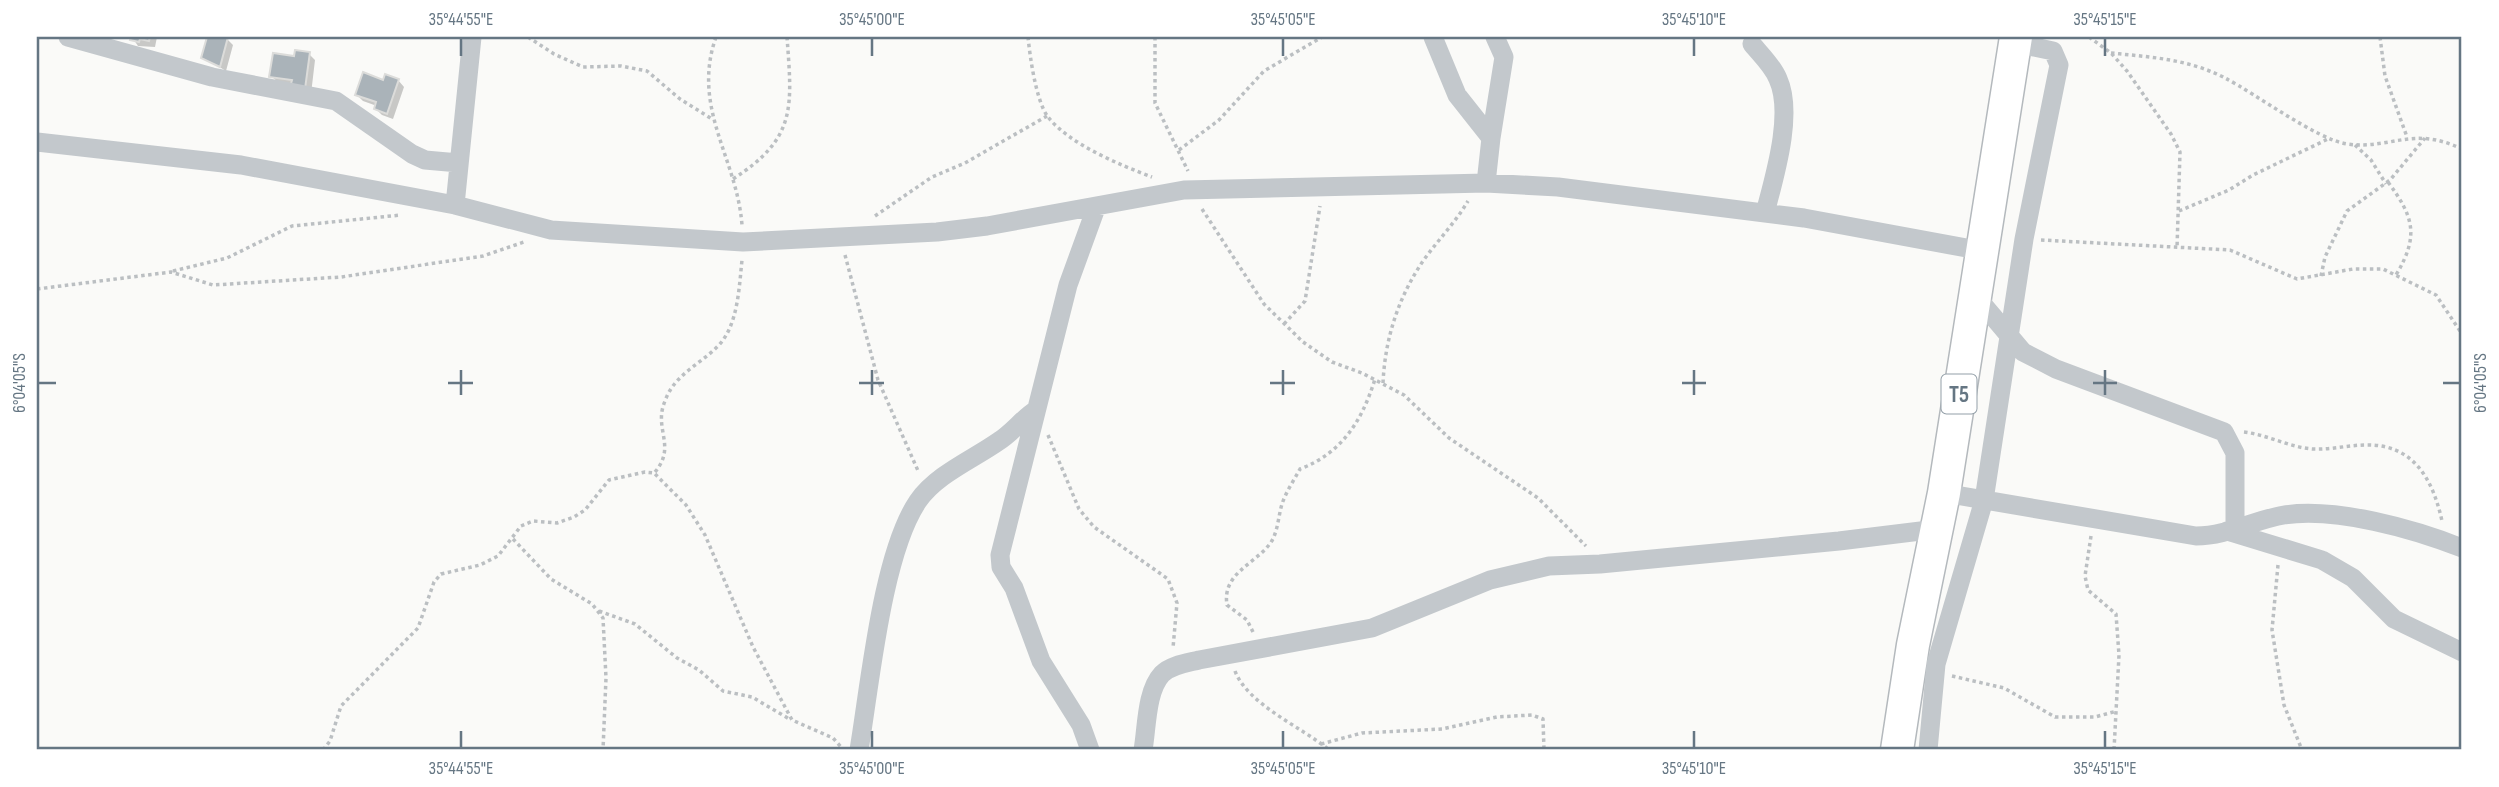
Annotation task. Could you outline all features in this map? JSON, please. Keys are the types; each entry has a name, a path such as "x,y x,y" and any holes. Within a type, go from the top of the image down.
{"highway":[{"name":"T5","path":"1897,750 1913,645 1944,493 2015,40"}],"street":[{"path":"68,37 212,77 336,100 412,154 425,160 459,163"},
{"path":"455,205 472,37"},
{"path":"1433,37 1457,96 1490,138"},
{"path":"1482,183 1504,57 1495,37"},
{"path":"1928,750 1936,664 1984,500 2024,239 2059,60 2046,48 2015,40"},
{"path":"1752,44 1778,77 1783,92 1777,165 1765,213"},
{"path":"37,142 241,165 455,205 551,230 743,242 937,232 1096,208 1190,190 1482,183 1558,187 1765,213 1886,231 1983,251"},
{"path":"1090,750 1082,725 1041,661 1014,588 1001,567 1002,543 1068,285 1096,208"},
{"path":"1974,294 2023,352 2056,369 2224,432 2235,453 2231,530"},
{"path":"859,750 889,578 910,516 927,491 1001,440 1036,410"},
{"path":"1944,493 2190,536 2217,535 2285,515 2318,515 2402,527 2455,545"},
{"path":"1143,750 1153,692 1161,674 1172,667 1372,628 1490,580 1549,566 1600,564 1937,529"},
{"path":"2231,530 2322,560 2353,578 2394,619 2462,652"}],"path":[{"path":"528,37 577,66 591,69 621,66 647,71 680,99 712,119"},
{"path":"323,750 330,741 341,706 418,628 434,582 441,575 480,565 498,555 521,526 533,521 557,523 574,517 586,510 610,480 654,473 665,456 661,416 670,388 718,347 729,330 739,290 743,242 740,205 712,119 710,53 716,37"},
{"path":"733,179 770,152 782,135 788,97 787,37"},
{"path":"1028,37 1034,72 1048,116 1094,150 1190,190"},
{"path":"1155,37 1155,103 1179,150 1190,190 1264,304 1303,342 1332,362 1383,383 1415,404 1449,438 1538,498 1600,564"},
{"path":"1179,150 1219,120 1264,71 1322,37"},
{"path":"2089,37 2110,53 2171,134 2180,152 2177,248"},
{"path":"2380,37 2385,76 2407,138"},
{"path":"2110,53 2194,64 2223,77 2330,138 2353,144 2425,138 2436,139 2462,149"},
{"path":"927,491 878,380 848,236 881,210 932,177 965,163 1048,116"},
{"path":"2179,211 2230,190 2253,175 2330,138"},
{"path":"2321,276 2325,257 2347,211 2387,183 2425,138"},
{"path":"2353,144 2371,160 2407,208 2410,242 2396,275"},
{"path":"1383,383 1385,349 1404,294 1423,262 1456,222 1482,183"},
{"path":"1284,324 1305,301 1323,187"},
{"path":"37,289 171,272 227,258 292,226 404,214"},
{"path":"171,272 213,285 341,277 483,256 505,250 551,230"},
{"path":"2024,239 2230,250 2297,279 2371,267 2396,275 2436,295 2462,334"},
{"path":"1259,650 1247,620 1227,605 1225,595 1229,585 1236,574 1270,545 1282,503 1300,469 1321,461 1341,446 1366,410 1375,379"},
{"path":"1036,410 1079,509 1094,527 1168,579 1174,590 1177,603 1172,667"},
{"path":"2224,432 2248,433 2311,449 2375,445 2396,450 2416,461 2429,477 2455,545"},
{"path":"654,473 686,505 705,535 753,648 792,720"},
{"path":"2094,519 2085,576 2093,597 2116,614 2119,655 2113,750"},
{"path":"512,539 551,579 598,611 635,624 723,691 752,697 792,720 834,738 842,750"},
{"path":"2276,545 2277,580 2272,630 2284,705 2302,750"},
{"path":"598,611 604,624 605,641 603,750"},
{"path":"1229,655 1241,683 1275,712 1329,750"},
{"path":"1936,664 1958,678 2004,688 2056,717 2095,717 2117,711"},
{"path":"1321,744 1362,733 1442,729 1497,717 1532,715 1544,719 1544,750"}],"building":[{"path":"131,37 150,37 149,41 140,39 139,42 130,40"},
{"path":"207,37 228,37 220,67 201,58"},
{"path":"295,50 310,52 305,89 290,87 292,80 269,77 273,53 294,56"},
{"path":"363,72 383,80 385,74 399,79 387,114 374,109 376,102 355,95"}]}
